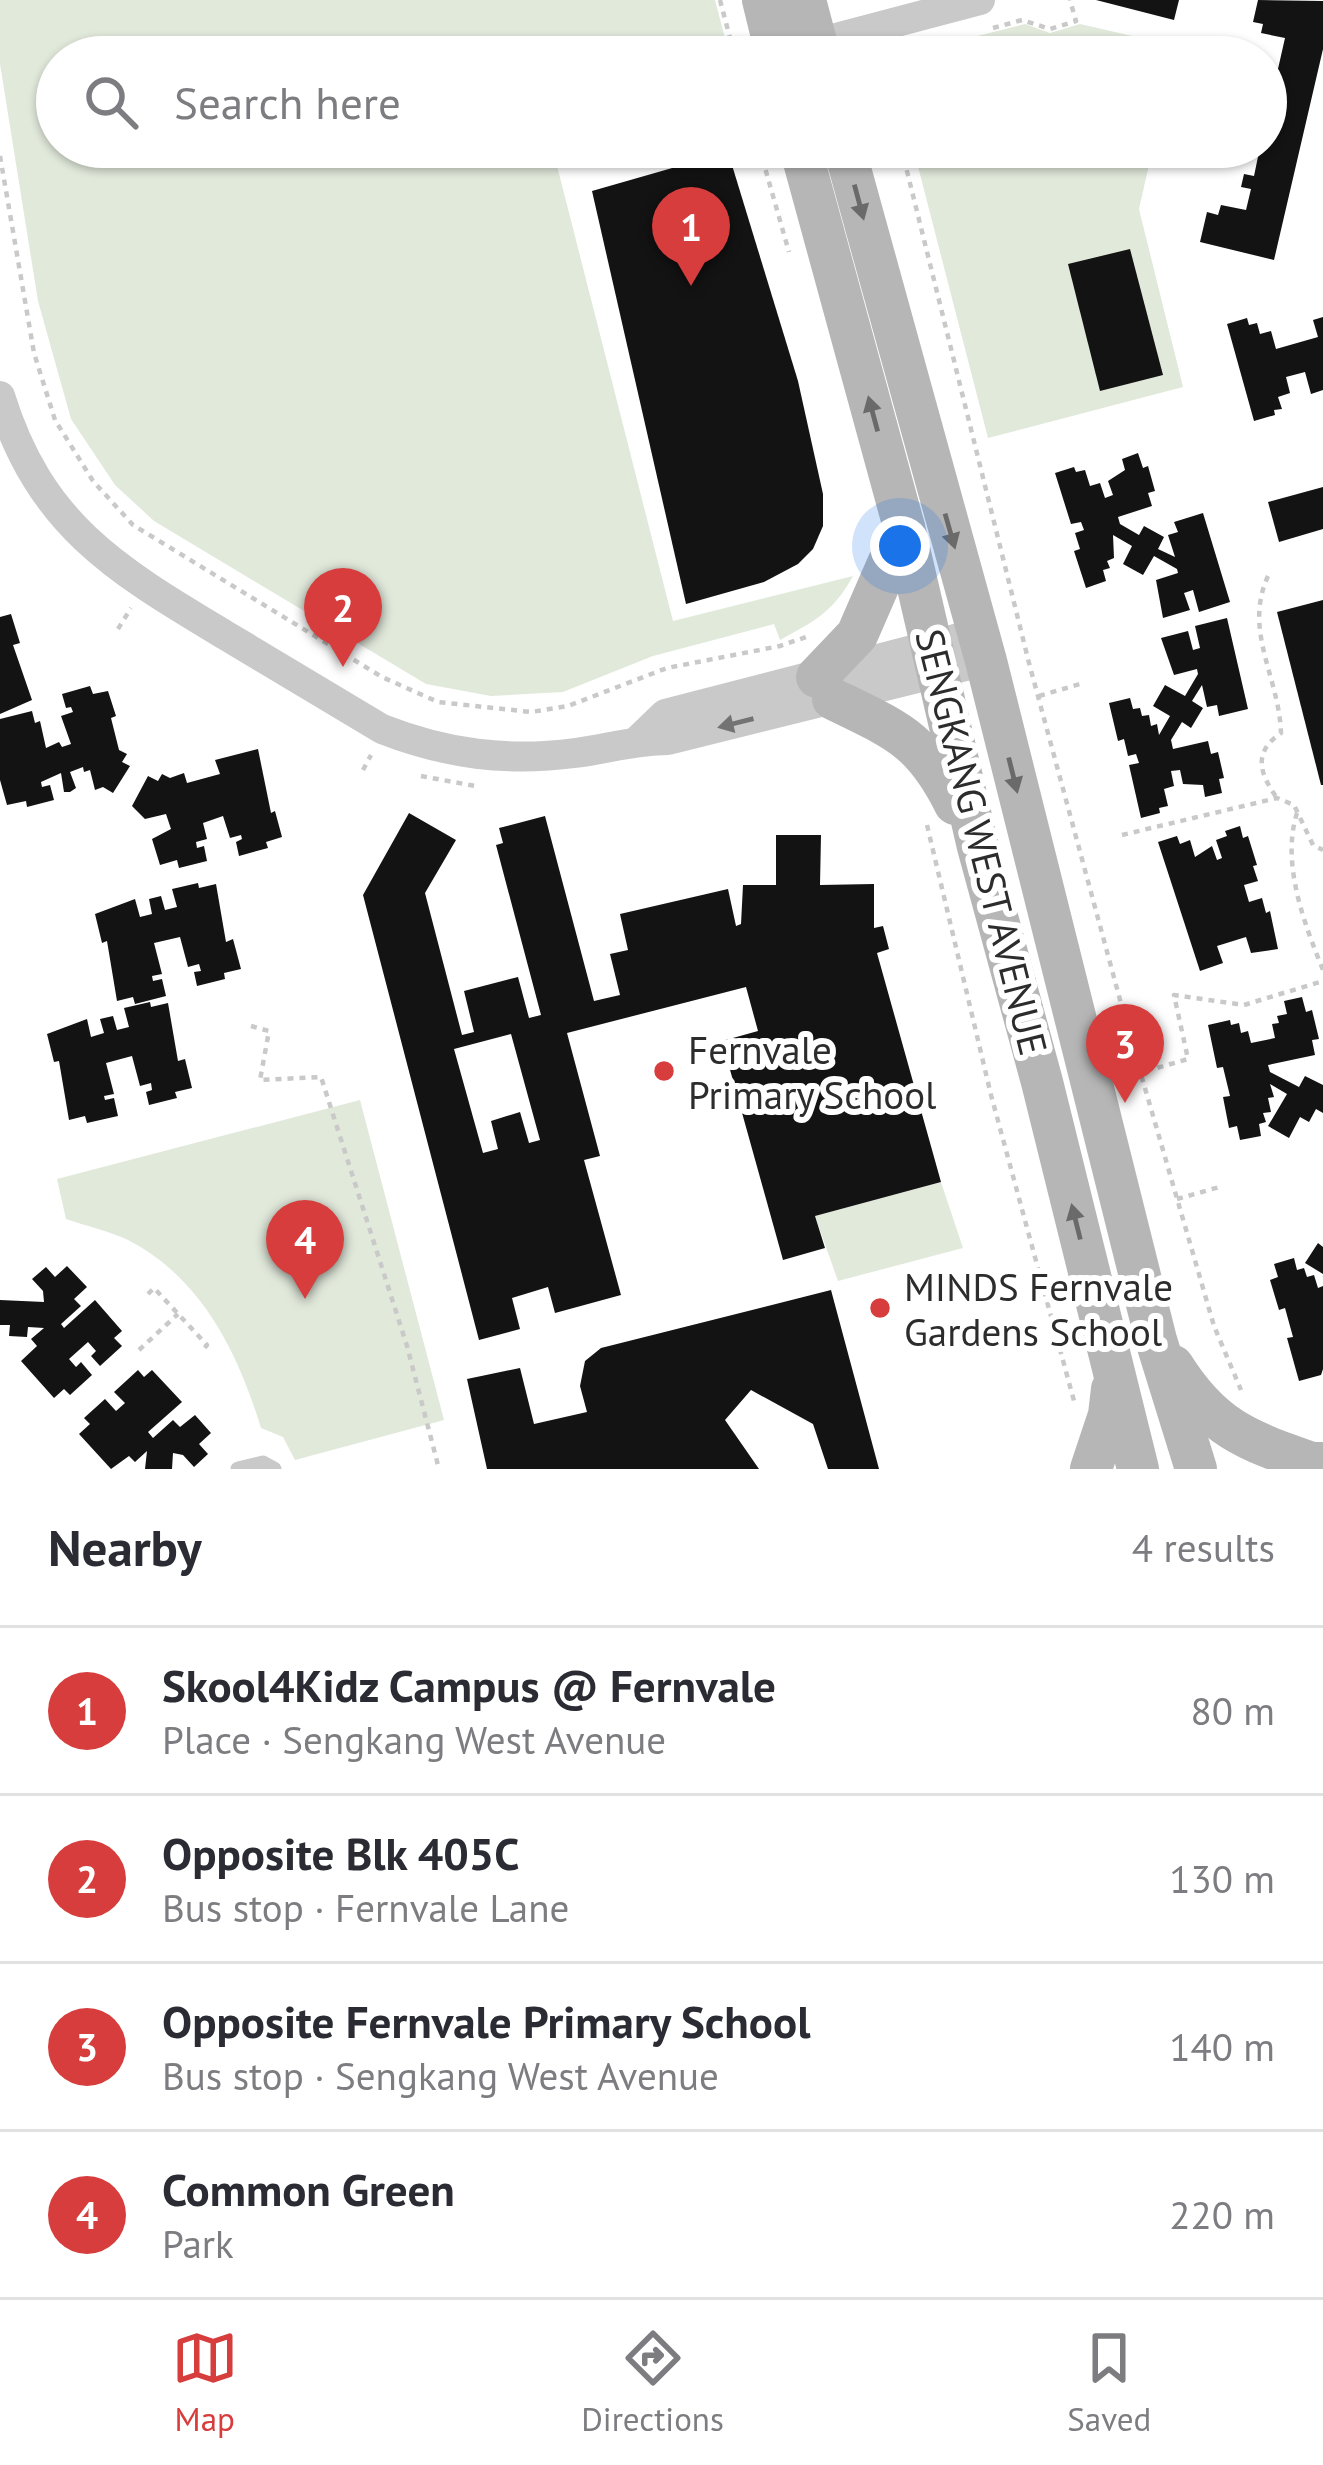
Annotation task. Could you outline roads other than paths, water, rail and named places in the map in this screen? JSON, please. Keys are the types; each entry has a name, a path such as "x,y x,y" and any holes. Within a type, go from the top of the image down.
{"main road":[{"path":"763,0 771,36"},
{"path":"805,0 814,36"},
{"name":"SENGKANG WEST AVENUE","path":"806,168 904,527 978,847 1138,1469"},
{"name":"SENGKANG WEST AVENUE","path":"850,168 982,647 1156,1340 1196,1469"},
{"path":"904,527 857,635 825,688 896,730 936,765 978,847"},
{"path":"1156,1340 1193,1398 1246,1440 1323,1463"},
{"path":"1090,1469 1108,1415 1113,1377"}],"street":[{"path":"863,36 980,0"},
{"path":"0,396 12,435 44,494 110,563 382,729 426,746 504,757 668,740 825,688 982,647"}],"lane":[{"path":"238,1469 263,1463 274,1469"}],"place":[{"name":"Skool4Kidz Campus @ Fernvale","path":"691,286"},
{"name":"Opposite Blk 405C","path":"343,667"},
{"name":"Fernvale Primary School","path":"664,1071"},
{"name":"Opposite Fernvale Primary School","path":"1125,1103"},
{"name":"Common Green","path":"305,1299"},
{"name":"MINDS Fernvale Gardens School","path":"880,1308"}]}
